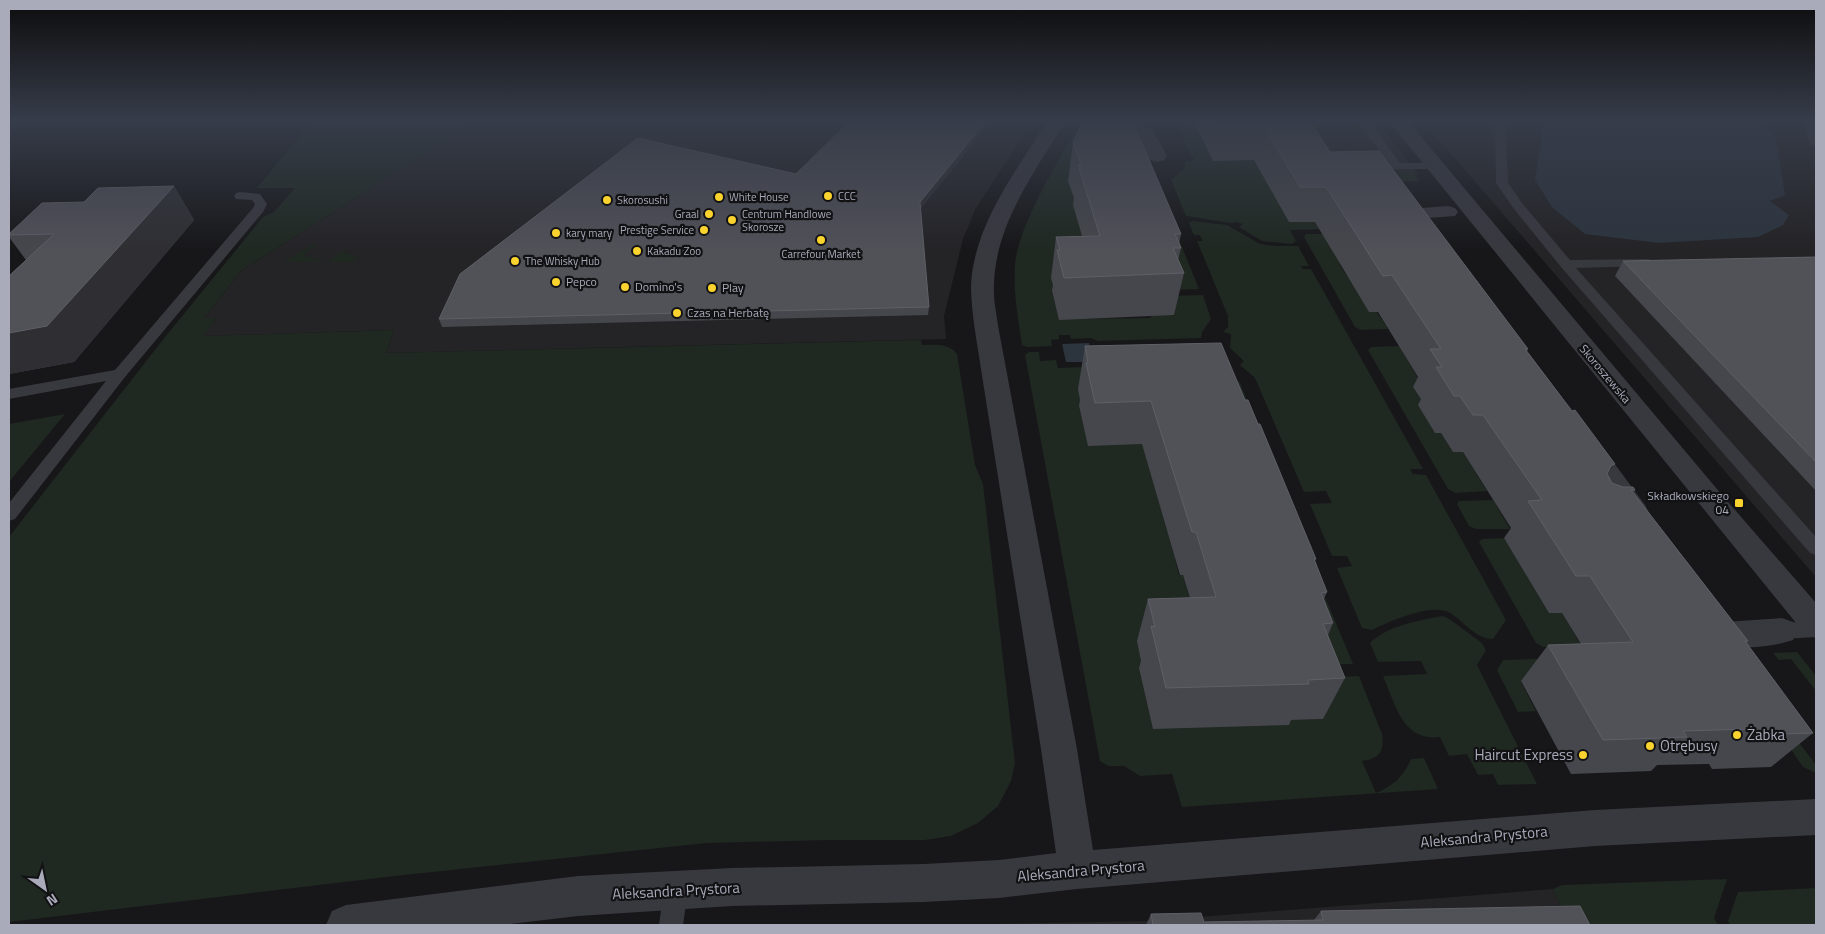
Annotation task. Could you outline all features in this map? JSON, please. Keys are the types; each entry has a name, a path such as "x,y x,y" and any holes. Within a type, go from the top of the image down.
{"street":[{"path":"1031,164 1005,207 990,242 983,279 987,331 1050,694 1077,870"},
{"name":"Skoroszewska","path":"1431,164 1459,212 1816,625"},
{"path":"1395,177 1415,213 1432,237"},
{"path":"1415,213 1459,212"},
{"path":"1570,425 1650,533"},
{"path":"1605,512 1634,511"},
{"path":"1726,636 1782,631"},
{"name":"Aleksandra Prystora","path":"346,925 578,896 673,908 924,883 999,879 1077,870 1595,828 1816,817"}],"lane":[{"path":"1387,164 1395,177"},
{"path":"1501,164 1502,183 1523,213 1816,548"},
{"path":"1359,166 1395,177 1433,166"},
{"path":"9,515 120,374 259,209 261,204 256,197 240,196"},
{"path":"1566,264 1662,262"},
{"path":"9,394 120,374"},
{"path":"1782,631 1816,629"}],"shaded area":[{"path":"277,164 410,164 241,271 204,318 216,318 204,336 394,330 386,353 921,340 922,345 941,345 954,350 957,354 975,465 983,484 1015,763 1011,781 998,806 978,823 951,836 925,840 707,843 395,876 9,922 9,537 165,337 263,217 274,212 295,188 257,188"},
{"path":"410,164 1005,164 976,208 963,239 944,316 946,339 386,353 394,330 203,336 216,318 204,318 241,271"},
{"path":"1057,164 1082,164 1076,205 1084,238 1055,291 1052,292 1059,319 1150,318 1167,296 1203,295 1211,319 1202,332 1201,338 1098,341 1091,338 1071,339 1070,335 1059,335 1059,339 1051,340 1052,346 1027,347 1022,345 1016,305 1015,265 1023,233 1038,197"},
{"path":"1185,164 1307,164 1367,174 1412,173 1420,181 1382,182 1323,221 1328,229 1290,230 1296,241 1292,244 1262,241 1239,227 1243,224 1236,222 1230,223 1186,216 1171,180 1184,169"},
{"path":"1200,164 1410,164 1419,175 1208,179"},
{"path":"1460,164 1816,164 1816,577"},
{"path":"1537,164 1780,164 1785,195 1770,201 1789,215 1783,225 1758,237 1659,243 1585,234 1552,207 1535,180"},
{"path":"1192,221 1227,225 1260,244 1298,246 1309,266 1301,266 1303,269 1311,269 1423,469 1410,469 1413,474 1426,475 1506,620 1493,639 1475,633 1450,613 1442,610 1422,611 1411,614 1372,630 1362,628 1337,568 1352,566 1347,556 1332,556 1310,504 1332,503 1326,491 1304,492 1255,378 1240,365 1244,361 1230,348 1231,334 1223,332 1228,327 1228,316 1197,241 1203,241 1200,235 1194,235 1189,223"},
{"path":"1306,234 1330,234 1339,262 1345,273 1388,329 1361,330 1355,327 1304,237"},
{"path":"1158,242 1180,242 1199,289 1171,290"},
{"path":"314,244 318,244 303,255 327,262 285,262 286,260"},
{"path":"342,251 359,258 353,262 327,262"},
{"path":"1089,343 1093,362 1066,362 1062,344"},
{"path":"1399,346 1423,387 1441,433 1453,452 1463,452 1487,491 1455,493 1448,489 1368,350 1371,347"},
{"path":"1029,352 1039,352 1040,361 1056,360 1058,368 1083,367 1234,377 1240,383 1252,413 1079,407 1084,427 1145,444 1179,575 1183,575 1202,639 1140,668 1147,703 1288,720 1323,719 1308,678 1359,676 1383,740 1380,753 1377,756 1362,761 1376,793 1397,780 1411,759 1424,758 1438,789 1182,807 1172,774 1140,776 1124,766 1108,766 1100,761 1025,355"},
{"path":"65,414 9,482 9,424"},
{"path":"1493,500 1510,529 1476,529 1469,526 1457,504 1459,501"},
{"path":"1504,538 1514,554 1562,613 1582,647 1543,647 1536,643 1479,542 1482,539"},
{"path":"1313,568 1353,664 1313,665"},
{"path":"1442,616 1448,618 1482,643 1486,650 1477,665 1537,784 1498,785 1493,774 1478,775 1467,754 1449,756 1440,737 1427,737 1417,733 1408,727 1396,708 1383,676 1427,674 1421,661 1378,662 1370,643 1394,628"},
{"path":"1797,652 1816,676 1816,691 1791,659 1779,660 1773,653"},
{"path":"1594,657 1521,682 1536,711 1518,712 1497,670 1503,660"},
{"path":"1782,736 1794,736 1816,765 1816,773 1803,767"},
{"path":"1727,879 1714,918 1718,925 1569,925 1553,889 1562,885"},
{"path":"1816,888 1816,925 1730,925 1728,921 1738,892"},
{"path":"1553,889 1569,925 942,925 1149,921"}],"building":[{"name":"Centrum Handlowe Skorosze","path":"605,164 750,164 796,174 807,164 951,164 920,202 929,307 439,319 460,274"},
{"path":"1151,164 1181,234 1175,234 1181,248 1173,248 1184,273 1064,278 1057,250 1060,250 1056,237 1100,236 1078,165"},
{"path":"1286,164 1388,164 1528,349 1525,349 1572,411 1575,410 1615,464 1611,466 1607,474 1612,483 1623,487 1633,487 1635,490 1631,490 1748,641 1745,641 1813,733 1752,735 1748,729 1683,731 1687,737 1603,740 1548,645 1633,642 1590,576 1576,576 1528,501 1542,500 1483,415 1473,415 1460,396 1454,396 1436,367 1442,367 1430,349 1441,349 1392,275 1383,276 1326,187 1300,187"},
{"path":"174,186 47,326 9,333 9,276 54,234 9,234 42,203 84,202 98,188"},
{"path":"1816,257 1816,462 1623,261"},
{"path":"1221,343 1245,400 1248,400 1258,424 1260,424 1316,559 1314,559 1327,592 1321,593 1333,623 1323,624 1345,678 1308,680 1309,684 1166,688 1151,626 1155,627 1148,599 1216,597 1196,532 1192,532 1151,401 1095,403 1086,363 1088,363 1085,346"},
{"path":"1580,906 1590,925 1153,925 1151,914 1201,913 1204,922 1323,920 1321,911"}],"place":[{"name":"CCC","path":"828,196"},
{"name":"White House","path":"719,197"},
{"name":"Skorosushi","path":"607,200"},
{"name":"Graal","path":"709,214"},
{"name":"Centrum Handlowe Skorosze","path":"732,220"},
{"name":"Prestige Service","path":"704,230"},
{"name":"kary mary","path":"556,233"},
{"name":"Carrefour Market","path":"821,240"},
{"name":"Kakadu Zoo","path":"637,251"},
{"name":"The Whisky Hub","path":"515,261"},
{"name":"Pepco","path":"556,282"},
{"name":"Domino's","path":"625,287"},
{"name":"Play","path":"712,288"},
{"name":"Czas na Herbatę","path":"677,313"},
{"name":"Składkowskiego 04","path":"1739,503"},
{"name":"Żabka","path":"1737,735"},
{"name":"Otrębusy","path":"1650,746"},
{"name":"Haircut Express","path":"1583,755"}]}
